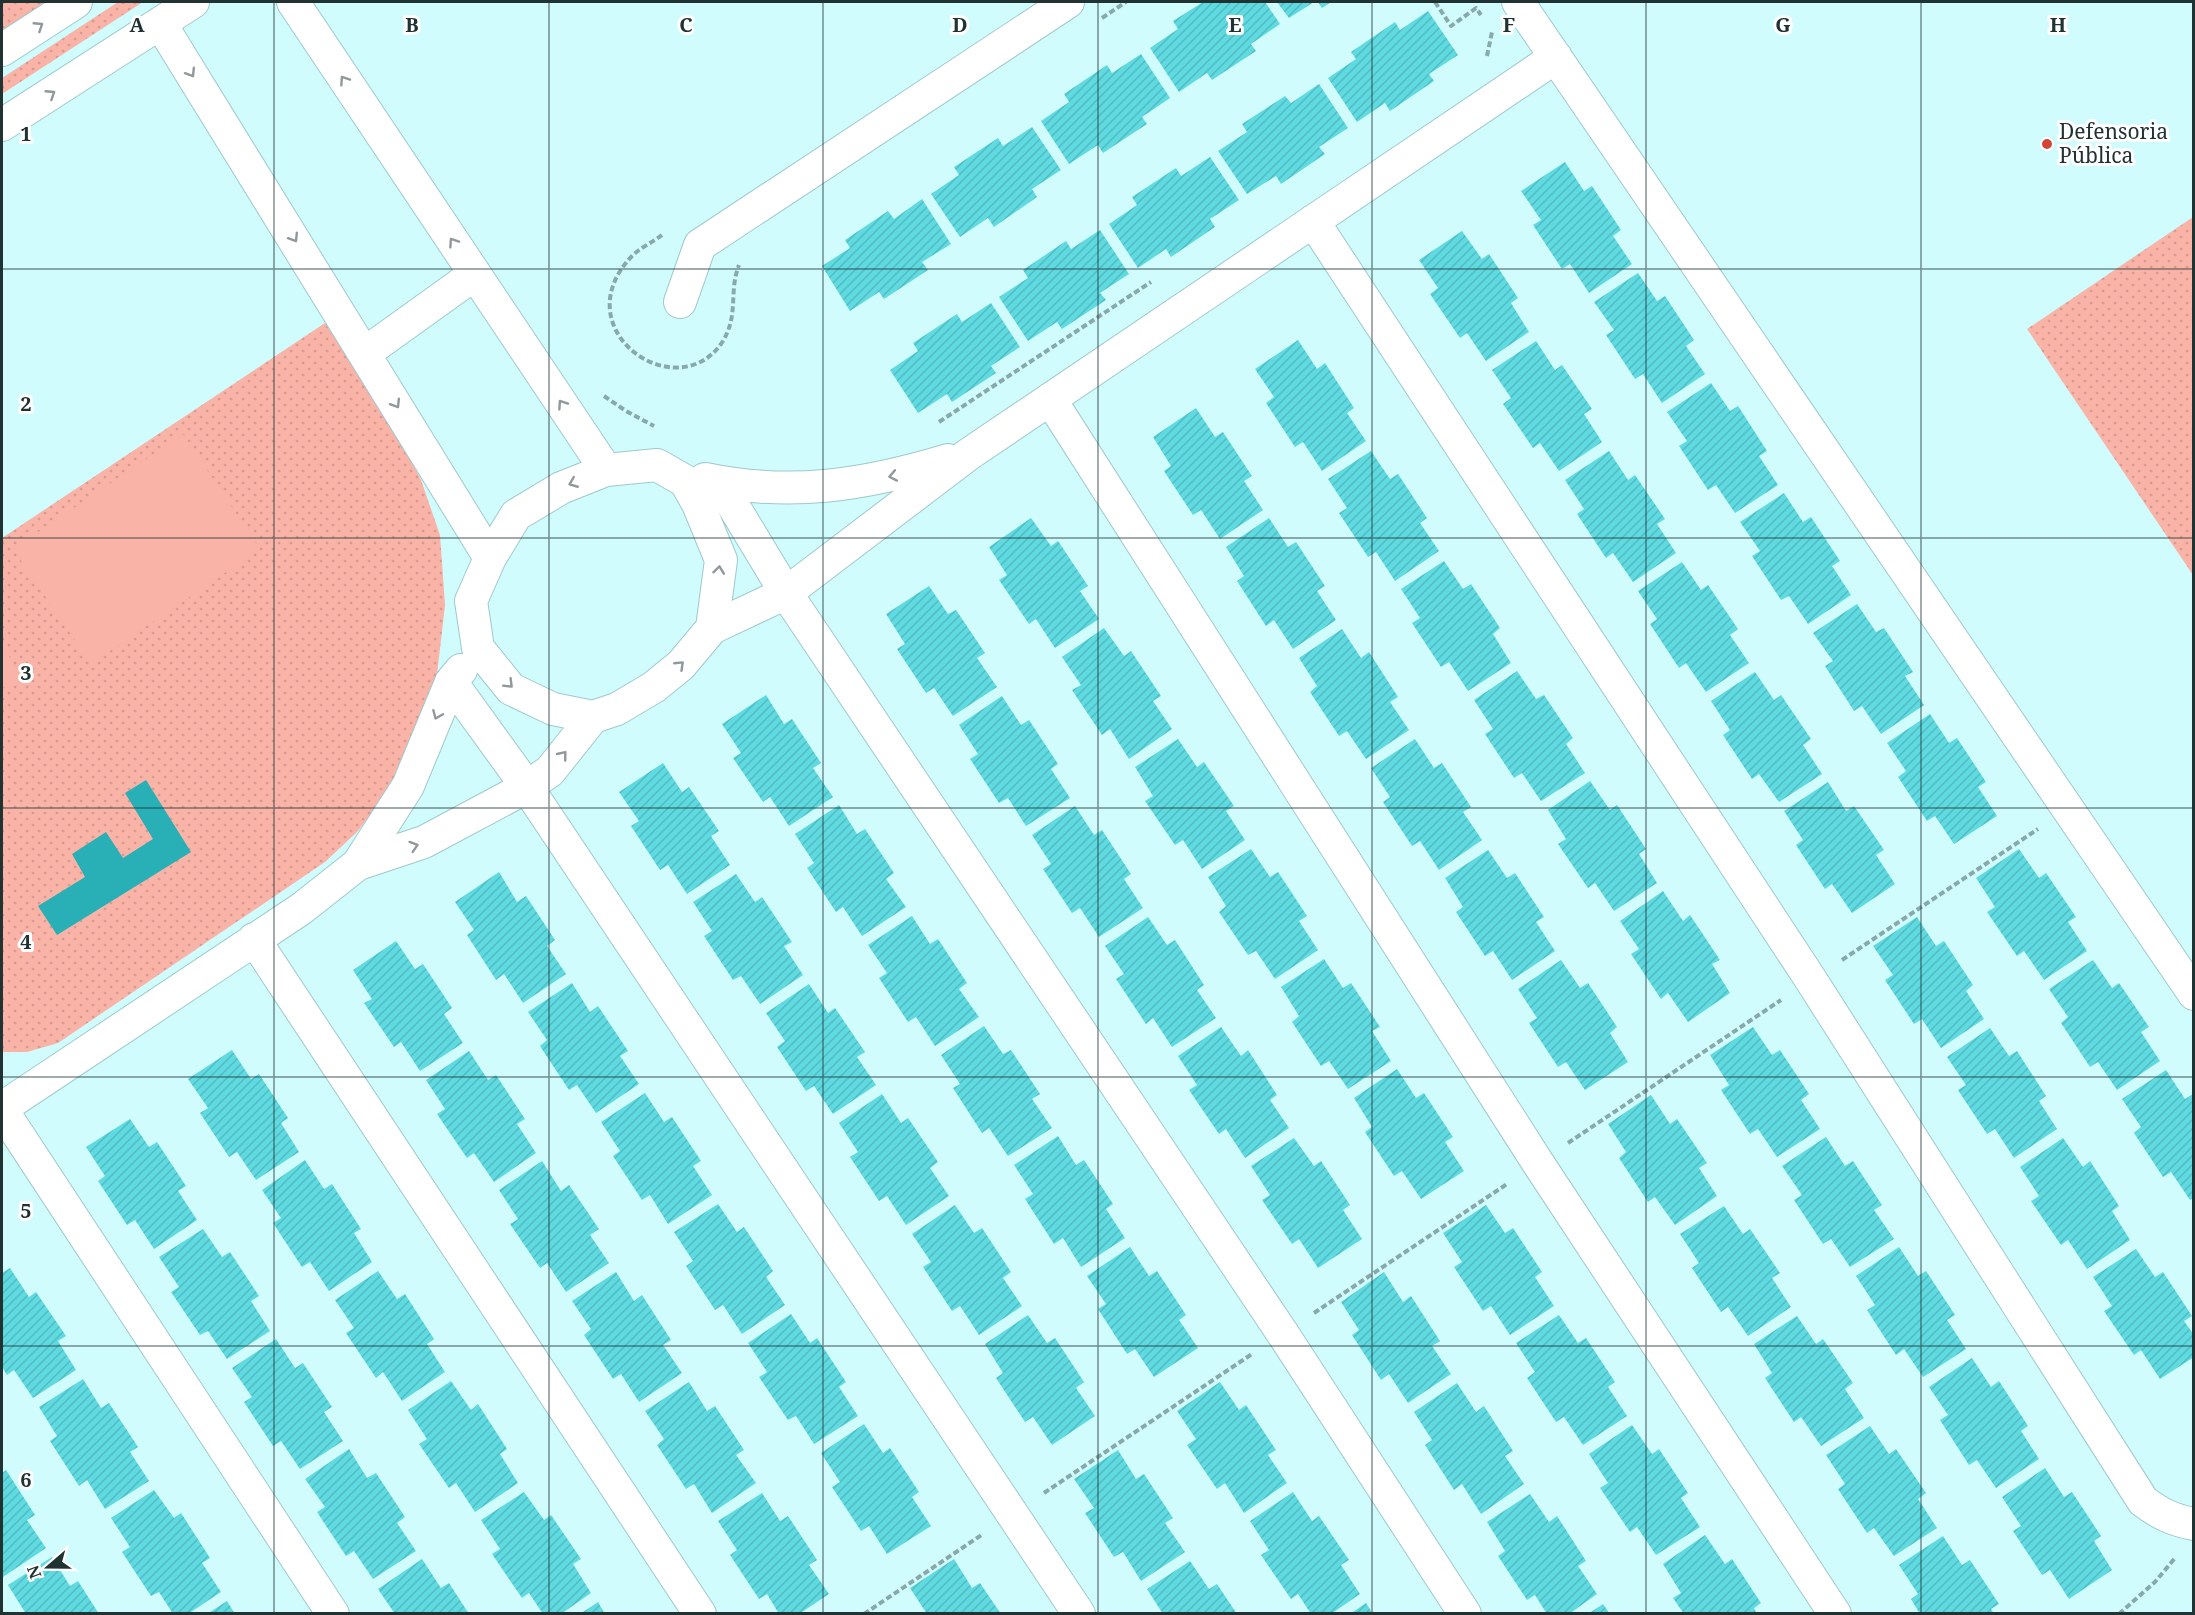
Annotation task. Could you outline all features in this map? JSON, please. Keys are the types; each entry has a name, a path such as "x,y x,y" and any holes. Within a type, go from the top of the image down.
{"street":[{"path":"2,50 76,2"},
{"path":"2,125 193,2"},
{"path":"293,2 606,470"},
{"path":"680,303 700,245 1068,2"},
{"path":"1518,2 2193,994"},
{"path":"160,23 490,558"},
{"path":"969,454 897,476 827,487 762,488 719,482 657,465 606,470 561,488 516,515 490,558 471,601 478,648 511,689 554,709 593,717 617,709 654,687 681,665 712,628 786,593 969,454 1556,57"},
{"path":"1313,221 1811,980 2143,1501 2161,1515 2193,1524"},
{"path":"365,353 475,274"},
{"path":"1050,399 1538,1163 1835,1614"},
{"path":"657,465 686,481 721,560 712,628"},
{"path":"719,482 786,593 1283,1334 1465,1614"},
{"path":"333,1614 2,1109 301,909 358,864 408,786 451,682 478,648"},
{"path":"451,682 527,787 1079,1614"},
{"path":"358,864 424,842 527,787 550,771 593,717"},
{"path":"254,939 700,1614"}],"path":[{"path":"1435,2 1451,26 1476,8 1482,16"},
{"path":"1486,60 1493,33 1487,25"},
{"path":"933,426 1160,276"},
{"path":"598,392 626,411 655,426"},
{"path":"864,1614 2068,809"},
{"path":"2119,1614 2155,1582 2174,1557 2184,1559"}],"shaded area":[{"path":"2,2 48,2 2,32"},
{"path":"118,2 143,2 2,94 2,78"},
{"path":"2193,217 2193,575 2027,329"},
{"path":"325,323 384,410 421,480 440,535 445,605 437,675 391,788 357,832 325,862 58,1043 27,1052 3,1052 2,538"},
{"path":"183,434 260,549 91,664 13,549"},
{"path":"2,645 21,675 2,688"}],"water":[{"path":"146,780 191,852 57,935 38,906 85,877 72,854 106,832 123,858 153,839 125,793"}],"building":[{"path":"1203,2 1265,2 1280,24 1251,44 1256,51 1212,80 1207,73 1179,92 1150,48 1178,29 1173,21"},
{"path":"1277,2 1314,2 1289,18"},
{"path":"1318,2 1331,2 1322,8"},
{"path":"1428,11 1458,55 1429,74 1434,81 1390,111 1385,103 1357,122 1328,78 1356,59 1351,52 1395,22 1400,30"},
{"path":"1141,54 1170,98 1142,117 1147,124 1103,153 1098,145 1069,164 1041,121 1069,102 1064,94 1107,65 1112,73"},
{"path":"1319,84 1348,128 1319,147 1325,154 1281,184 1276,176 1247,194 1218,151 1247,132 1242,124 1285,96 1291,103"},
{"path":"1032,127 1061,170 1032,189 1037,197 994,227 988,218 960,237 931,194 959,175 954,167 998,138 1003,146"},
{"path":"1210,157 1239,200 1210,219 1215,227 1171,257 1166,249 1138,268 1109,224 1137,205 1132,197 1176,168 1181,176"},
{"path":"1565,162 1584,191 1592,186 1621,230 1613,236 1632,264 1589,293 1570,264 1562,269 1533,225 1541,220 1521,191"},
{"path":"922,199 951,244 922,262 928,270 884,299 879,292 850,311 822,266 850,248 845,240 888,211 894,219"},
{"path":"1100,230 1129,274 1100,293 1106,300 1062,329 1057,322 1028,341 999,297 1028,278 1023,270 1066,241 1071,249"},
{"path":"1462,231 1482,259 1489,254 1518,298 1511,303 1529,332 1486,361 1467,333 1460,338 1430,294 1438,288 1419,260"},
{"path":"1638,273 1657,301 1665,296 1694,340 1686,346 1705,374 1662,403 1643,374 1635,379 1606,335 1614,330 1594,302"},
{"path":"991,303 1020,347 991,366 996,373 952,402 947,394 918,413 890,370 918,351 913,343 957,314 962,322"},
{"path":"1298,340 1317,369 1325,363 1354,408 1347,413 1366,441 1322,471 1303,442 1295,447 1266,403 1274,397 1255,369"},
{"path":"1536,341 1555,370 1562,365 1592,409 1584,414 1602,442 1559,471 1540,443 1533,448 1503,404 1511,398 1492,370"},
{"path":"1711,383 1730,411 1738,406 1767,451 1759,456 1778,485 1735,513 1716,485 1708,490 1679,446 1687,441 1667,412"},
{"path":"1196,408 1215,437 1223,432 1252,476 1244,481 1263,510 1220,539 1201,510 1193,515 1164,471 1171,466 1153,437"},
{"path":"1371,451 1390,479 1398,474 1427,518 1420,523 1439,551 1395,581 1376,552 1368,557 1339,513 1347,508 1328,479"},
{"path":"1609,451 1628,480 1635,475 1665,519 1657,524 1676,553 1633,582 1613,553 1606,558 1577,514 1584,509 1565,480"},
{"path":"1784,493 1803,522 1811,517 1840,561 1832,566 1851,595 1808,624 1789,596 1781,600 1752,556 1760,551 1740,522"},
{"path":"1031,518 1051,546 1058,541 1088,586 1080,591 1099,619 1055,648 1036,619 1029,624 999,580 1007,575 989,547"},
{"path":"1269,518 1288,547 1296,542 1325,586 1317,591 1336,620 1293,649 1274,620 1266,626 1237,581 1244,576 1226,547"},
{"path":"1444,561 1463,589 1471,584 1500,628 1493,634 1511,663 1468,691 1449,662 1441,667 1412,623 1420,618 1401,589"},
{"path":"1682,562 1701,590 1708,585 1738,629 1730,635 1749,663 1706,692 1686,663 1679,668 1650,624 1657,619 1638,591"},
{"path":"929,586 948,614 956,610 985,653 977,658 997,687 953,716 934,688 926,693 897,649 905,644 886,614"},
{"path":"1857,604 1876,632 1884,628 1913,672 1905,676 1924,705 1881,734 1862,706 1854,711 1825,666 1833,661 1813,633"},
{"path":"1104,628 1124,656 1131,651 1161,696 1153,701 1172,729 1129,759 1110,729 1102,735 1072,690 1081,685 1062,657"},
{"path":"1342,629 1361,658 1369,652 1398,697 1390,702 1409,730 1366,759 1347,731 1339,736 1310,692 1317,686 1299,658"},
{"path":"1517,671 1536,699 1544,695 1573,738 1566,744 1585,773 1541,801 1522,773 1514,778 1485,734 1493,729 1474,700"},
{"path":"1755,672 1774,700 1781,695 1811,739 1803,745 1822,774 1779,802 1759,774 1752,779 1723,735 1730,730 1711,701"},
{"path":"766,695 784,724 792,719 821,763 813,768 833,797 789,826 770,797 763,802 733,758 741,753 722,724"},
{"path":"1002,696 1021,725 1029,720 1058,764 1051,769 1070,798 1026,826 1008,798 999,803 970,759 978,754 959,725"},
{"path":"1930,714 1949,743 1957,738 1986,782 1978,787 1997,816 1954,844 1935,816 1927,821 1898,777 1906,771 1887,743"},
{"path":"1178,739 1197,767 1204,762 1234,806 1226,811 1245,840 1202,869 1183,840 1175,845 1145,801 1153,796 1135,767"},
{"path":"1415,739 1434,768 1442,763 1471,807 1463,812 1482,840 1439,870 1420,841 1412,846 1383,802 1390,797 1371,768"},
{"path":"663,763 682,792 689,787 719,831 711,836 730,865 687,894 668,865 660,870 631,826 639,821 619,792"},
{"path":"1590,781 1610,810 1617,805 1646,849 1639,854 1657,883 1614,911 1595,883 1588,888 1558,844 1566,839 1548,810"},
{"path":"1828,782 1846,811 1854,806 1884,850 1876,855 1895,884 1852,913 1832,884 1825,889 1796,845 1803,840 1784,811"},
{"path":"839,805 857,834 865,829 894,873 886,879 906,907 862,936 843,907 836,912 807,868 814,863 795,834"},
{"path":"1075,806 1094,835 1102,830 1131,874 1124,879 1143,908 1099,937 1080,908 1072,913 1043,869 1051,864 1032,835"},
{"path":"1251,849 1270,877 1278,872 1307,916 1299,921 1318,950 1275,979 1256,951 1248,955 1219,912 1226,906 1208,877"},
{"path":"2019,849 2039,878 2046,873 2076,917 2068,922 2087,951 2044,980 2024,951 2017,956 1987,912 1995,907 1976,878"},
{"path":"1488,850 1507,878 1515,873 1544,917 1536,922 1555,951 1512,980 1493,951 1485,956 1456,912 1463,907 1445,878"},
{"path":"499,872 517,902 526,896 555,940 547,946 566,974 523,1003 504,974 496,980 467,935 474,930 455,902"},
{"path":"736,874 755,902 762,897 792,942 784,946 803,975 760,1004 741,976 733,980 704,936 712,931 693,902"},
{"path":"1663,891 1683,921 1690,915 1720,960 1712,964 1730,993 1688,1022 1668,993 1661,999 1631,954 1639,949 1620,921"},
{"path":"912,916 930,944 938,939 967,983 959,989 979,1017 935,1046 916,1017 908,1022 879,978 887,973 868,945"},
{"path":"1148,917 1167,945 1175,940 1204,985 1197,990 1216,1018 1172,1047 1153,1018 1146,1024 1116,979 1124,974 1105,946"},
{"path":"1917,917 1936,946 1944,941 1973,985 1966,991 1984,1019 1941,1048 1922,1019 1914,1024 1885,980 1893,975 1873,946"},
{"path":"396,941 415,969 423,964 452,1008 444,1014 463,1043 420,1071 401,1042 394,1047 364,1003 372,999 353,970"},
{"path":"1324,959 1343,988 1351,983 1380,1027 1372,1031 1391,1061 1348,1089 1329,1061 1321,1066 1292,1022 1299,1016 1281,987"},
{"path":"1561,960 1580,988 1588,983 1617,1027 1610,1033 1628,1062 1585,1090 1566,1062 1558,1067 1529,1023 1537,1018 1518,989"},
{"path":"2093,960 2112,988 2119,983 2149,1027 2141,1032 2160,1061 2117,1090 2098,1062 2090,1067 2061,1023 2068,1017 2049,989"},
{"path":"572,983 590,1012 598,1006 628,1051 620,1056 639,1084 596,1113 577,1085 569,1090 540,1046 547,1040 528,1012"},
{"path":"809,984 828,1013 835,1008 865,1052 857,1057 876,1085 833,1114 814,1086 806,1091 777,1047 785,1041 766,1013"},
{"path":"984,1026 1003,1054 1011,1050 1040,1094 1032,1099 1052,1128 1008,1156 989,1128 982,1133 953,1088 960,1084 941,1055"},
{"path":"1221,1027 1241,1056 1248,1050 1277,1095 1270,1100 1289,1128 1245,1158 1226,1129 1219,1134 1189,1090 1197,1085 1178,1056"},
{"path":"1753,1027 1772,1055 1780,1050 1809,1094 1801,1100 1820,1129 1777,1157 1758,1129 1750,1134 1721,1090 1729,1085 1710,1055"},
{"path":"1990,1028 2009,1056 2017,1051 2046,1096 2039,1101 2057,1129 2014,1158 1995,1129 1987,1134 1958,1090 1966,1085 1947,1057"},
{"path":"232,1050 251,1079 259,1074 288,1118 281,1123 299,1152 256,1180 237,1152 229,1157 200,1113 208,1108 188,1079"},
{"path":"469,1051 488,1080 496,1075 525,1119 517,1124 536,1153 494,1182 474,1153 467,1158 437,1114 445,1109 426,1080"},
{"path":"1397,1069 1416,1098 1424,1093 1453,1137 1445,1142 1464,1171 1421,1199 1402,1171 1394,1176 1365,1132 1372,1127 1354,1098"},
{"path":"2166,1070 2185,1099 2194,1095 2194,1198 2190,1200 2171,1172 2163,1177 2134,1133 2141,1127 2122,1099"},
{"path":"645,1093 664,1122 672,1117 701,1161 693,1166 712,1195 668,1224 650,1195 642,1200 613,1156 620,1151 601,1122"},
{"path":"882,1094 901,1123 908,1118 938,1162 930,1168 949,1196 906,1225 887,1196 879,1201 850,1157 858,1152 839,1123"},
{"path":"1651,1095 1670,1124 1677,1119 1707,1163 1699,1168 1717,1196 1675,1225 1655,1197 1648,1202 1619,1158 1626,1152 1608,1124"},
{"path":"130,1119 149,1147 157,1142 186,1186 178,1191 197,1220 154,1249 135,1220 127,1225 98,1181 105,1176 86,1147"},
{"path":"1058,1136 1076,1165 1084,1160 1113,1204 1106,1209 1125,1238 1081,1267 1063,1238 1054,1244 1025,1199 1033,1194 1014,1165"},
{"path":"1826,1137 1845,1166 1853,1161 1882,1205 1874,1210 1894,1239 1850,1267 1831,1239 1823,1244 1794,1200 1802,1195 1782,1166"},
{"path":"1294,1138 1314,1166 1321,1161 1350,1205 1343,1210 1362,1239 1318,1268 1299,1239 1292,1244 1262,1200 1270,1195 1251,1166"},
{"path":"2063,1138 2083,1167 2090,1161 2119,1206 2112,1211 2130,1240 2087,1269 2068,1240 2061,1245 2031,1201 2039,1196 2020,1167"},
{"path":"305,1160 324,1189 332,1184 361,1229 354,1233 372,1262 329,1291 310,1262 302,1267 273,1223 281,1218 262,1190"},
{"path":"542,1161 561,1191 569,1185 599,1229 590,1235 609,1263 566,1292 547,1263 540,1268 510,1224 518,1219 499,1190"},
{"path":"718,1204 737,1232 744,1227 773,1271 766,1277 785,1305 742,1334 723,1305 715,1310 686,1266 693,1261 674,1232"},
{"path":"955,1205 974,1233 982,1228 1011,1272 1003,1278 1022,1306 979,1335 960,1306 952,1311 923,1267 931,1262 912,1234"},
{"path":"1486,1205 1505,1233 1513,1228 1542,1272 1535,1277 1554,1306 1510,1335 1491,1306 1483,1311 1454,1267 1462,1262 1443,1233"},
{"path":"1724,1206 1743,1234 1750,1229 1780,1273 1772,1278 1791,1307 1748,1336 1728,1307 1721,1312 1692,1268 1699,1263 1680,1234"},
{"path":"203,1229 222,1257 230,1252 259,1296 251,1301 270,1331 227,1359 208,1331 200,1335 171,1292 179,1287 159,1257"},
{"path":"1130,1247 1149,1276 1157,1271 1186,1315 1179,1320 1198,1348 1154,1377 1135,1349 1127,1354 1098,1309 1106,1304 1087,1276"},
{"path":"1899,1247 1918,1276 1926,1271 1955,1315 1947,1320 1966,1349 1923,1377 1904,1349 1896,1355 1867,1310 1875,1305 1856,1276"},
{"path":"2136,1249 2155,1277 2163,1272 2192,1316 2184,1321 2194,1335 2194,1357 2160,1379 2141,1350 2134,1355 2104,1311 2112,1306 2093,1277"},
{"path":"10,1268 29,1297 36,1292 66,1336 58,1341 76,1370 33,1398 14,1370 7,1375 2,1367 2,1273"},
{"path":"378,1271 397,1299 405,1294 434,1339 427,1344 445,1372 402,1401 383,1372 376,1378 346,1333 354,1328 335,1300"},
{"path":"616,1272 634,1301 642,1295 671,1340 663,1345 682,1373 639,1402 621,1374 613,1379 584,1335 591,1329 572,1301"},
{"path":"1384,1272 1403,1302 1411,1296 1440,1341 1432,1346 1451,1374 1408,1403 1389,1374 1381,1380 1352,1335 1359,1330 1341,1302"},
{"path":"791,1314 810,1343 817,1338 846,1382 839,1387 858,1416 814,1444 796,1416 788,1420 759,1377 767,1372 748,1343"},
{"path":"1028,1315 1047,1343 1055,1338 1084,1382 1076,1388 1095,1416 1052,1445 1033,1417 1025,1422 996,1378 1003,1373 985,1344"},
{"path":"1559,1315 1578,1343 1586,1338 1615,1382 1608,1387 1627,1416 1583,1445 1564,1417 1556,1422 1527,1378 1535,1372 1516,1343"},
{"path":"1797,1316 1816,1344 1823,1339 1853,1383 1845,1389 1864,1418 1821,1446 1801,1417 1794,1422 1765,1378 1772,1373 1754,1344"},
{"path":"276,1339 295,1368 303,1363 332,1407 324,1412 343,1441 300,1469 281,1441 273,1446 244,1402 252,1397 232,1368"},
{"path":"1972,1358 1991,1387 1999,1381 2028,1426 2021,1431 2039,1459 1996,1488 1977,1460 1969,1465 1940,1420 1948,1415 1929,1387"},
{"path":"83,1379 101,1408 109,1403 138,1447 130,1452 149,1481 105,1509 87,1480 79,1486 50,1441 57,1436 39,1407"},
{"path":"451,1381 471,1410 478,1404 507,1449 500,1454 518,1483 475,1512 456,1483 449,1488 419,1444 427,1439 408,1410"},
{"path":"689,1382 707,1411 715,1406 744,1450 736,1455 756,1483 712,1513 694,1484 686,1489 657,1445 664,1439 645,1411"},
{"path":"1220,1382 1239,1410 1246,1405 1276,1450 1268,1455 1287,1483 1244,1513 1225,1483 1217,1489 1187,1445 1196,1439 1177,1411"},
{"path":"1457,1383 1476,1412 1484,1406 1513,1451 1505,1456 1524,1484 1481,1514 1462,1484 1454,1490 1425,1445 1432,1440 1414,1412"},
{"path":"864,1424 883,1453 890,1448 919,1492 912,1497 931,1526 887,1554 869,1526 861,1531 832,1487 840,1482 821,1453"},
{"path":"1632,1425 1652,1454 1659,1449 1688,1493 1681,1498 1700,1527 1656,1555 1637,1527 1630,1532 1600,1488 1608,1483 1589,1454"},
{"path":"1870,1426 1889,1454 1896,1449 1926,1493 1918,1499 1937,1528 1894,1556 1874,1528 1867,1533 1838,1489 1845,1484 1826,1455"},
{"path":"349,1449 367,1478 376,1473 405,1517 397,1523 416,1551 373,1579 354,1551 346,1556 317,1512 325,1507 305,1479"},
{"path":"1118,1450 1136,1479 1144,1474 1173,1518 1165,1523 1185,1552 1141,1581 1123,1552 1114,1557 1085,1513 1094,1508 1074,1479"},
{"path":"2045,1468 2064,1497 2072,1492 2101,1536 2094,1541 2112,1570 2069,1599 2050,1570 2042,1575 2013,1531 2021,1526 2002,1497"},
{"path":"6,1470 35,1515 27,1520 46,1548 3,1577 2,1473"},
{"path":"154,1490 174,1518 181,1513 210,1558 202,1563 221,1592 188,1614 173,1614 159,1592 151,1596 122,1552 130,1547 111,1518"},
{"path":"524,1492 544,1520 551,1515 581,1559 573,1564 591,1593 561,1614 543,1614 529,1593 522,1598 492,1554 500,1549 481,1520"},
{"path":"1293,1492 1312,1521 1319,1516 1349,1560 1341,1565 1360,1594 1331,1614 1311,1614 1298,1594 1291,1599 1261,1555 1269,1550 1250,1521"},
{"path":"762,1493 780,1521 788,1516 817,1560 809,1565 829,1594 799,1614 779,1614 767,1594 759,1599 730,1555 737,1550 718,1521"},
{"path":"1530,1494 1549,1522 1557,1516 1586,1561 1578,1566 1597,1594 1569,1614 1547,1614 1535,1595 1527,1600 1498,1556 1505,1551 1487,1522"},
{"path":"1705,1535 1725,1564 1732,1559 1761,1603 1754,1608 1757,1614 1684,1614 1673,1598 1681,1593 1663,1564"},
{"path":"1943,1536 1962,1565 1970,1560 1999,1604 1991,1609 1994,1614 1920,1614 1911,1599 1918,1594 1899,1565"},
{"path":"52,1557 70,1586 78,1581 99,1614 26,1614 8,1585"},
{"path":"422,1559 441,1588 449,1583 469,1614 395,1614 378,1589"},
{"path":"954,1559 972,1588 980,1583 1001,1614 927,1614 910,1588"},
{"path":"1190,1561 1209,1589 1217,1584 1237,1614 1163,1614 1147,1589"},
{"path":"227,1601 235,1614 207,1614"},
{"path":"598,1602 605,1614 580,1614"},
{"path":"1366,1603 1373,1614 1350,1614"},
{"path":"1603,1604 1610,1614 1588,1614"}],"place":[{"name":"Defensoria Pública","path":"2047,144"}]}
